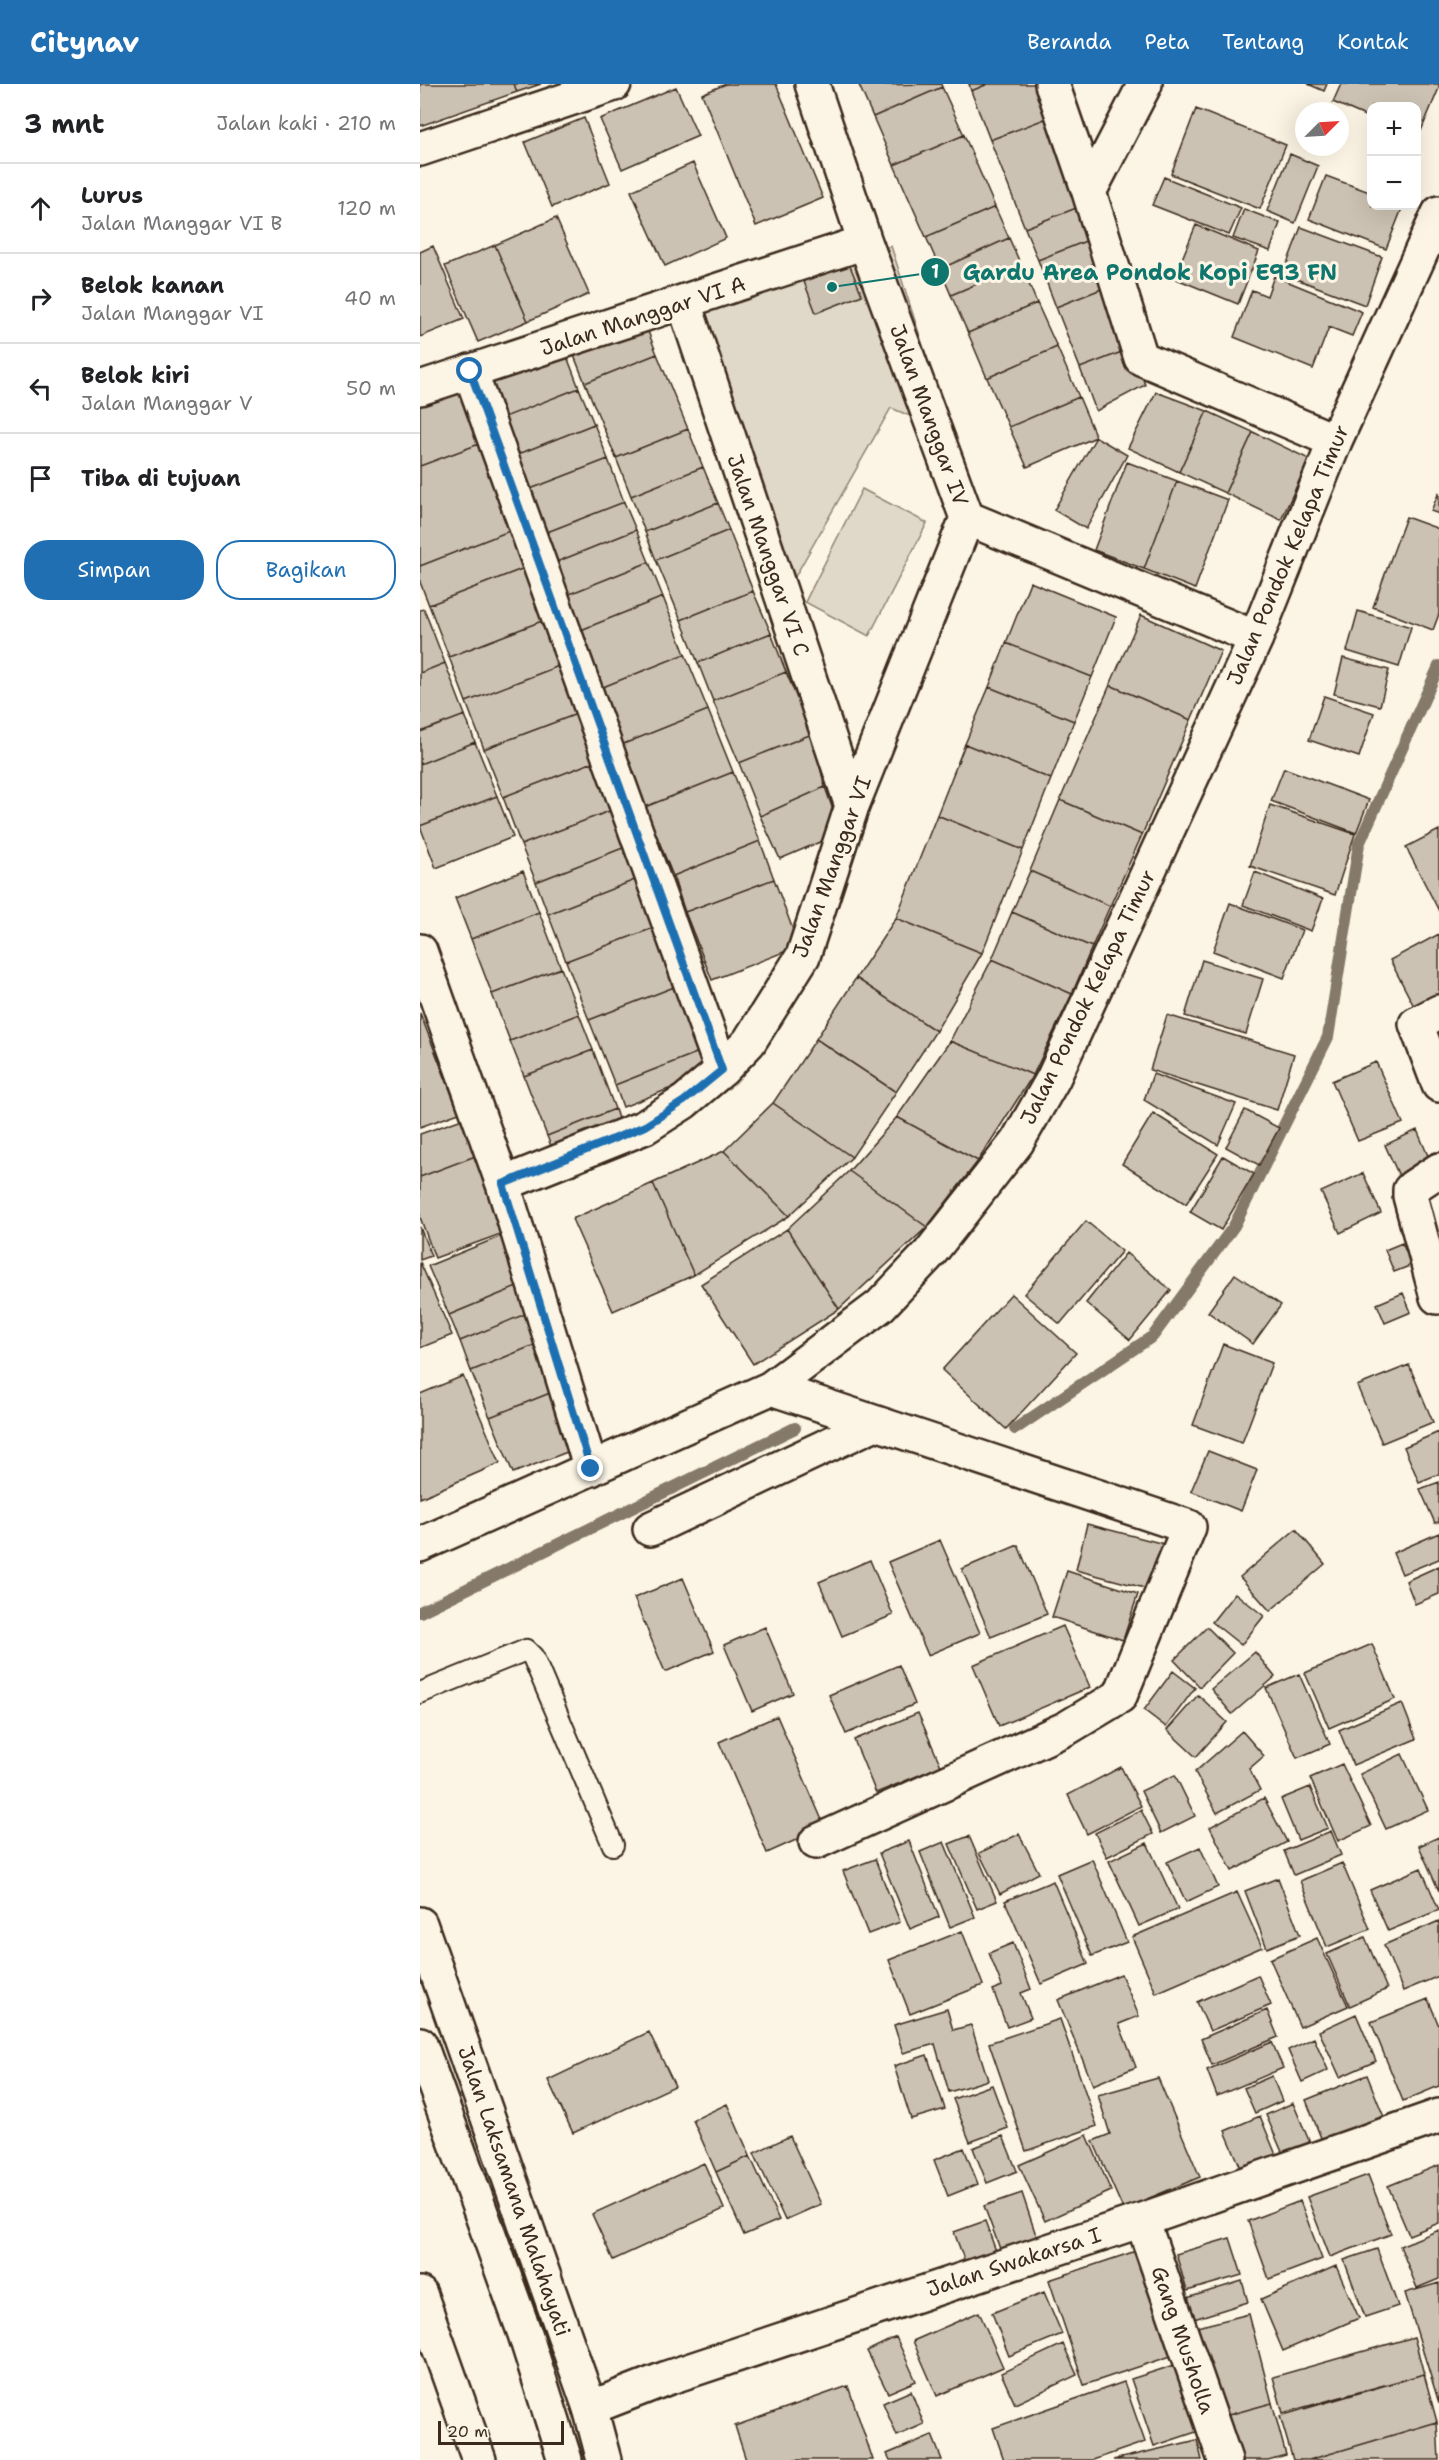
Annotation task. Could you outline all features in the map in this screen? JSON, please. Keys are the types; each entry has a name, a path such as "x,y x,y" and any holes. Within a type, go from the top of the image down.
{"main road":[{"path":"420,149 614,84"},
{"name":"Jalan Manggar IV","path":"813,84 865,242 967,518 1256,638"},
{"path":"1052,84 1089,192 1141,358 1335,441"},
{"path":"1089,192 1145,84"},
{"name":"Jalan Pondok Kelapa Timur","path":"420,1545 771,1388 880,1306 930,1253 1017,1142 1053,1079 1256,638 1335,441 1439,213"},
{"name":"Jalan Manggar VI A","path":"420,388 865,242"},
{"name":"Jalan Manggar VI C","path":"684,303 852,806"},
{"path":"470,371 722,1070"},
{"name":"Jalan Manggar VI","path":"503,1184 645,1126 684,1101 722,1070 749,1042 803,956 852,806 967,518"},
{"path":"420,951 503,1184 591,1469"},
{"path":"1439,1012 1416,1024 1439,1085"},
{"path":"1438,1299 1410,1190 1439,1170"},
{"path":"771,1388 1189,1527 1120,1696 1067,1728 816,1842"},
{"path":"650,1529 875,1423"},
{"name":"Jalan Laksamana Malahayati","path":"420,1924 590,2409 604,2460"},
{"path":"420,2044 525,2334 565,2460"},
{"name":"Jalan Swakarsa I","path":"590,2409 667,2378 1142,2220 1439,2116"},
{"name":"Gang Musholla","path":"1142,2220 1225,2460"},
{"path":"420,2294 479,2460"}],"lane":[{"path":"420,1693 513,1653 526,1650 533,1657 613,1845"}],"shaded area":[{"path":"891,246 951,433 891,408 792,582 698,307"},
{"path":"862,489 927,523 869,636 805,602"}],"building":[{"path":"420,84 514,84 517,92 420,126"},
{"path":"514,84 541,84 517,92"},
{"path":"726,84 776,84 823,198 756,226 702,94"},
{"path":"941,84 942,87 873,117 859,85"},
{"path":"969,84 988,84 971,91"},
{"path":"988,84 1036,84 1050,117 990,140 971,91"},
{"path":"1308,84 1327,84 1324,91"},
{"path":"1341,84 1439,84 1421,131 1421,102 1367,102 1367,117 1349,109 1349,102 1333,102"},
{"path":"676,87 698,136 622,169 600,119"},
{"path":"942,87 964,135 894,165 873,117"},
{"path":"1196,109 1286,145 1260,209 1171,174"},
{"path":"1050,117 1084,205 1025,228 990,140"},
{"path":"584,118 610,183 552,207 525,142"},
{"path":"964,135 995,207 926,237 894,165"},
{"path":"1290,154 1318,166 1295,223 1267,211"},
{"path":"693,163 726,238 665,266 631,191"},
{"path":"1326,176 1367,191 1367,210 1401,210 1386,249 1309,219"},
{"path":"1164,177 1241,208 1229,235 1152,205"},
{"path":"1084,205 1096,237 1038,260 1025,228"},
{"path":"995,207 1009,238 940,269 926,237"},
{"path":"1244,209 1280,223 1270,251 1233,238"},
{"path":"556,218 589,294 528,321 495,245"},
{"path":"1196,225 1259,251 1238,304 1174,278"},
{"path":"1301,227 1382,257 1365,305 1283,274"},
{"path":"1096,237 1114,284 1056,307 1038,260"},
{"path":"1009,238 1021,265 951,295 940,269"},
{"path":"495,245 528,321 478,342 445,266"},
{"path":"433,246 464,319 420,337 420,252"},
{"path":"848,261 862,295 816,313 803,279"},
{"path":"1021,265 1037,303 968,333 951,295"},
{"path":"1274,276 1362,312 1352,336 1329,327 1313,369 1234,337 1252,290 1267,296"},
{"path":"1114,284 1132,348 1080,368 1056,307"},
{"path":"1037,303 1057,347 987,378 968,333"},
{"path":"643,319 657,354 585,383 571,348"},
{"path":"563,346 579,388 492,422 475,382"},
{"path":"1057,347 1079,397 1009,427 987,378"},
{"path":"1132,348 1145,385 1096,411 1080,368"},
{"path":"657,354 688,429 616,458 585,383"},
{"path":"457,385 479,444 420,466 420,399"},
{"path":"579,388 594,424 506,459 492,422"},
{"path":"1156,392 1207,411 1179,472 1128,448"},
{"path":"1079,397 1096,437 1027,467 1009,427"},
{"path":"1207,411 1253,432 1225,493 1179,472"},
{"path":"594,424 608,459 520,493 506,459"},
{"path":"688,429 703,467 631,496 616,458"},
{"path":"1253,432 1309,459 1281,520 1225,493"},
{"path":"1096,437 1127,455 1086,529 1054,510"},
{"path":"479,444 512,530 420,566 420,466"},
{"path":"608,459 624,502 537,536 520,493"},
{"path":"1127,462 1177,481 1144,569 1094,550"},
{"path":"703,467 718,503 645,532 631,496"},
{"path":"1177,481 1228,500 1195,589 1144,569"},
{"path":"1439,492 1439,514 1431,511"},
{"path":"624,502 636,530 549,565 537,536"},
{"path":"718,503 729,530 656,560 645,532"},
{"path":"1406,517 1439,529 1439,614 1433,630 1373,607"},
{"path":"512,530 527,567 429,605 420,582 420,566"},
{"path":"636,530 649,562 562,597 549,565"},
{"path":"729,530 753,591 681,620 656,560"},
{"path":"649,562 663,597 576,632 562,597"},
{"path":"527,567 547,619 449,657 429,605"},
{"path":"1030,582 1116,617 1092,677 1006,643"},
{"path":"753,591 771,633 698,663 681,620"},
{"path":"663,597 685,654 598,689 576,632"},
{"path":"424,609 445,663 420,673 420,610"},
{"path":"1358,611 1411,627 1399,667 1347,651"},
{"path":"1141,615 1221,651 1191,720 1110,685"},
{"path":"547,619 564,664 466,702 449,657"},
{"path":"771,633 786,672 713,701 698,663"},
{"path":"1006,643 1092,677 1074,721 989,687"},
{"path":"685,654 708,710 621,745 598,689"},
{"path":"1343,658 1389,670 1380,706 1334,694"},
{"path":"445,663 465,715 420,732 420,673"},
{"path":"564,664 582,712 484,749 466,702"},
{"path":"786,672 812,734 739,763 713,701"},
{"path":"1110,685 1191,720 1142,835 1060,800"},
{"path":"989,687 1074,721 1051,779 965,744"},
{"path":"1324,696 1374,713 1359,757 1309,740"},
{"path":"708,710 733,772 645,807 621,745"},
{"path":"582,712 601,759 503,797 484,749"},
{"path":"465,715 475,742 420,764 420,732"},
{"path":"812,734 825,787 760,816 739,763"},
{"path":"475,742 497,796 420,826 420,764"},
{"path":"965,744 1051,779 1023,850 937,815"},
{"path":"601,759 620,807 521,845 503,797"},
{"path":"1284,768 1369,800 1356,833 1271,801"},
{"path":"733,772 760,841 673,876 645,807"},
{"path":"825,787 841,833 780,859 760,816"},
{"path":"497,796 513,837 436,868 420,826"},
{"path":"1060,800 1142,835 1110,906 1030,871"},
{"path":"1270,805 1355,834 1335,895 1250,866"},
{"path":"620,807 633,844 536,882 521,845"},
{"path":"937,815 1023,850 982,953 896,918"},
{"path":"1439,830 1439,911 1406,847"},
{"path":"760,841 774,879 685,912 673,876"},
{"path":"633,844 645,876 548,914 536,882"},
{"path":"523,871 539,912 471,939 455,898"},
{"path":"1030,871 1110,906 1092,947 1012,912"},
{"path":"1255,872 1323,899 1311,931 1243,905"},
{"path":"645,876 664,924 566,961 548,914"},
{"path":"774,879 799,946 712,980 685,912"},
{"path":"1230,903 1302,930 1284,978 1213,951"},
{"path":"539,912 561,968 492,994 471,939"},
{"path":"1012,912 1092,947 1072,994 992,959"},
{"path":"896,918 982,953 936,1031 856,978"},
{"path":"664,924 687,982 589,1020 566,961"},
{"path":"1439,934 1439,1000 1417,1012 1390,960"},
{"path":"992,959 1072,994 1033,1075 950,1041"},
{"path":"1202,960 1263,979 1246,1034 1185,1016"},
{"path":"561,968 579,1014 510,1041 492,994"},
{"path":"856,978 936,1031 896,1092 816,1039"},
{"path":"687,982 709,1048 615,1085 589,1020"},
{"path":"420,1013 459,1113 420,1127"},
{"path":"579,1014 593,1050 524,1076 510,1041"},
{"path":"1167,1015 1294,1054 1277,1110 1150,1070"},
{"path":"816,1039 896,1092 852,1157 773,1103"},
{"path":"950,1041 1033,1075 978,1161 897,1117"},
{"path":"709,1048 717,1070 623,1107 615,1085"},
{"path":"593,1050 615,1109 547,1136 524,1076"},
{"path":"1376,1062 1403,1123 1358,1141 1332,1081"},
{"path":"1153,1074 1236,1104 1218,1145 1144,1100"},
{"path":"773,1103 852,1157 789,1216 724,1151"},
{"path":"615,1109 621,1128 555,1156 547,1136"},
{"path":"1245,1110 1279,1128 1259,1165 1226,1147"},
{"path":"1153,1113 1218,1154 1186,1204 1122,1164"},
{"path":"897,1117 978,1161 927,1227 849,1171"},
{"path":"465,1118 478,1155 420,1177 420,1134"},
{"path":"1417,1130 1432,1165 1400,1178 1385,1145"},
{"path":"724,1151 789,1216 694,1275 653,1183"},
{"path":"478,1155 506,1232 435,1258 420,1217 420,1177"},
{"path":"1223,1156 1254,1174 1221,1230 1190,1212"},
{"path":"849,1171 927,1227 839,1309 787,1229"},
{"path":"1363,1173 1381,1213 1340,1233 1321,1192"},
{"path":"653,1183 694,1275 613,1311 572,1219"},
{"path":"1086,1221 1122,1251 1060,1324 1024,1294"},
{"path":"420,1227 431,1256 420,1260"},
{"path":"787,1229 839,1309 753,1364 701,1284"},
{"path":"504,1235 524,1284 449,1315 428,1266"},
{"path":"1402,1243 1412,1265 1394,1272 1385,1250"},
{"path":"1126,1253 1171,1290 1130,1340 1086,1303"},
{"path":"420,1262 452,1335 420,1348"},
{"path":"1235,1274 1281,1305 1253,1344 1208,1312"},
{"path":"524,1284 535,1310 460,1341 449,1315"},
{"path":"1403,1293 1411,1312 1385,1323 1377,1304"},
{"path":"1011,1294 1076,1353 1006,1429 942,1370"},
{"path":"535,1310 544,1341 471,1371 460,1341"},
{"path":"544,1341 560,1389 490,1417 471,1371"},
{"path":"1223,1344 1272,1363 1242,1443 1193,1425"},
{"path":"1409,1365 1433,1422 1382,1443 1357,1386"},
{"path":"463,1376 500,1463 420,1498 420,1394"},
{"path":"560,1389 580,1447 513,1473 490,1417"},
{"path":"1439,1432 1439,1474 1419,1482 1404,1447"},
{"path":"1208,1451 1257,1470 1241,1511 1191,1491"},
{"path":"1439,1482 1439,1522 1435,1523 1420,1489"},
{"path":"1087,1524 1168,1545 1156,1591 1076,1570"},
{"path":"1296,1529 1325,1564 1270,1611 1240,1577"},
{"path":"1439,1533 1439,1559 1402,1574 1393,1553"},
{"path":"940,1540 980,1633 928,1655 888,1562"},
{"path":"1018,1545 1047,1614 991,1637 962,1569"},
{"path":"870,1560 893,1615 842,1636 819,1582"},
{"path":"1439,1566 1439,1594 1415,1604 1406,1581"},
{"path":"1067,1571 1138,1594 1123,1640 1052,1617"},
{"path":"683,1578 714,1651 665,1672 634,1598"},
{"path":"1235,1593 1264,1616 1241,1645 1212,1622"},
{"path":"1063,1626 1090,1687 999,1726 973,1665"},
{"path":"765,1627 793,1693 752,1711 724,1645"},
{"path":"1207,1627 1233,1653 1200,1687 1174,1660"},
{"path":"1372,1644 1395,1699 1329,1728 1305,1673"},
{"path":"1255,1652 1275,1677 1232,1714 1211,1689"},
{"path":"899,1665 915,1704 846,1734 829,1695"},
{"path":"1173,1671 1195,1688 1166,1727 1144,1710"},
{"path":"1299,1674 1330,1744 1297,1758 1266,1688"},
{"path":"1198,1695 1227,1722 1196,1757 1167,1730"},
{"path":"1402,1703 1416,1739 1353,1765 1339,1730"},
{"path":"918,1713 941,1766 876,1793 854,1740"},
{"path":"777,1716 825,1827 767,1853 719,1742"},
{"path":"1242,1731 1264,1756 1249,1769 1260,1790 1217,1813 1195,1772"},
{"path":"1402,1754 1428,1810 1386,1829 1360,1774"},
{"path":"1342,1764 1371,1826 1338,1841 1310,1778"},
{"path":"1121,1767 1141,1806 1087,1834 1068,1795"},
{"path":"1175,1775 1195,1816 1161,1833 1141,1791"},
{"path":"1310,1787 1328,1828 1298,1840 1281,1799"},
{"path":"1264,1798 1287,1842 1232,1871 1210,1827"},
{"path":"1141,1810 1153,1834 1107,1857 1095,1833"},
{"path":"1331,1831 1341,1855 1294,1875 1284,1851"},
{"path":"1019,1834 1039,1873 1000,1894 979,1853"},
{"path":"969,1836 997,1901 977,1909 949,1844"},
{"path":"1439,1837 1439,1891 1419,1846"},
{"path":"909,1841 939,1917 910,1929 879,1853"},
{"path":"944,1842 975,1917 950,1927 920,1852"},
{"path":"1147,1843 1178,1909 1139,1926 1109,1861"},
{"path":"1200,1847 1218,1887 1186,1902 1167,1862"},
{"path":"875,1859 900,1922 868,1934 843,1871"},
{"path":"1092,1859 1127,1942 1092,1956 1057,1874"},
{"path":"1342,1863 1370,1929 1327,1947 1300,1881"},
{"path":"1421,1868 1439,1910 1388,1931 1370,1890"},
{"path":"1278,1878 1300,1935 1267,1948 1245,1891"},
{"path":"1053,1881 1088,1964 1041,1984 1005,1901"},
{"path":"1237,1892 1262,1947 1156,1993 1132,1937"},
{"path":"1439,1921 1439,1976 1403,1991 1384,1945"},
{"path":"962,1931 983,1985 910,2014 889,1960"},
{"path":"1365,1937 1387,1989 1350,2006 1327,1954"},
{"path":"1317,1938 1348,2006 1300,2027 1270,1959"},
{"path":"1013,1943 1031,1989 1021,1993 1031,2018 1007,2027 993,1990 1002,1986 989,1953"},
{"path":"1121,1974 1139,2016 1119,2024 1136,2067 1093,2085 1058,2000"},
{"path":"1258,1975 1271,2005 1210,2031 1197,2002"},
{"path":"1428,1999 1439,2026 1439,2086 1403,2101 1371,2022"},
{"path":"947,2009 953,2030 971,2025 988,2080 949,2092 935,2044 903,2053 894,2025"},
{"path":"1267,2010 1278,2037 1212,2065 1201,2039"},
{"path":"1356,2014 1376,2061 1340,2077 1319,2031"},
{"path":"1060,2019 1097,2126 1026,2151 989,2043"},
{"path":"649,2032 675,2086 573,2133 548,2080"},
{"path":"1314,2038 1328,2070 1302,2082 1288,2050"},
{"path":"1272,2042 1283,2068 1217,2096 1207,2070"},
{"path":"927,2055 945,2109 911,2119 894,2066"},
{"path":"1367,2075 1386,2122 1325,2148 1306,2100"},
{"path":"1272,2076 1282,2101 1255,2113 1244,2088"},
{"path":"1158,2078 1200,2177 1123,2209 1093,2141 1110,2134 1098,2095"},
{"path":"992,2085 1008,2128 970,2142 953,2099"},
{"path":"1293,2103 1316,2157 1289,2168 1266,2115"},
{"path":"727,2104 750,2156 716,2172 693,2120"},
{"path":"1260,2116 1281,2167 1247,2182 1225,2131"},
{"path":"1087,2135 1111,2191 1045,2221 1019,2165"},
{"path":"790,2136 821,2204 785,2220 754,2153"},
{"path":"1003,2136 1017,2171 987,2183 973,2148"},
{"path":"964,2148 978,2184 948,2196 934,2160"},
{"path":"750,2156 779,2220 744,2235 716,2172"},
{"path":"704,2163 724,2209 613,2260 592,2214"},
{"path":"1439,2165 1439,2223 1409,2235 1388,2186"},
{"path":"1368,2175 1391,2234 1330,2257 1307,2197"},
{"path":"1022,2193 1038,2241 1002,2254 984,2206"},
{"path":"1300,2201 1322,2259 1269,2279 1248,2221"},
{"path":"985,2221 996,2251 965,2262 954,2232"},
{"path":"1439,2230 1439,2279 1417,2288 1400,2246"},
{"path":"1230,2238 1242,2275 1187,2291 1176,2254"},
{"path":"1377,2249 1398,2306 1365,2317 1344,2260"},
{"path":"1139,2250 1174,2355 1084,2385 1049,2280"},
{"path":"1336,2266 1359,2318 1283,2351 1261,2299"},
{"path":"1242,2281 1248,2302 1194,2319 1187,2298"},
{"path":"1439,2283 1439,2403 1405,2293"},
{"path":"1044,2292 1062,2334 1009,2356 992,2313"},
{"path":"979,2312 1003,2367 937,2396 913,2341"},
{"path":"1249,2314 1272,2403 1221,2417 1197,2327"},
{"path":"896,2337 916,2381 888,2393 867,2351"},
{"path":"1414,2337 1424,2374 1283,2413 1273,2377"},
{"path":"1063,2344 1077,2375 1015,2404 1001,2373"},
{"path":"1178,2364 1199,2431 1154,2446 1131,2379"},
{"path":"1424,2374 1437,2422 1309,2460 1293,2460 1280,2416"},
{"path":"1124,2382 1145,2442 1093,2460 1004,2460 993,2428"},
{"path":"848,2386 873,2460 746,2460 735,2426"},
{"path":"911,2391 924,2424 897,2436 883,2403"},
{"path":"1272,2403 1286,2455 1268,2460 1232,2460 1221,2417"},
{"path":"1437,2422 1439,2460 1309,2460"},
{"path":"932,2435 942,2460 890,2460 887,2454"},
{"path":"1197,2440 1202,2460 1113,2460"}],"waterway":[{"path":"1015,1429 1153,1336 1234,1226 1328,1037 1359,844 1439,666"},
{"path":"420,1612 795,1428"}],"place":[{"name":"Gardu Area Pondok Kopi E93 FN","path":"832,287"}],"route":[{"path":"470,371 722,1070 684,1101 645,1126 503,1184 591,1469"}]}
